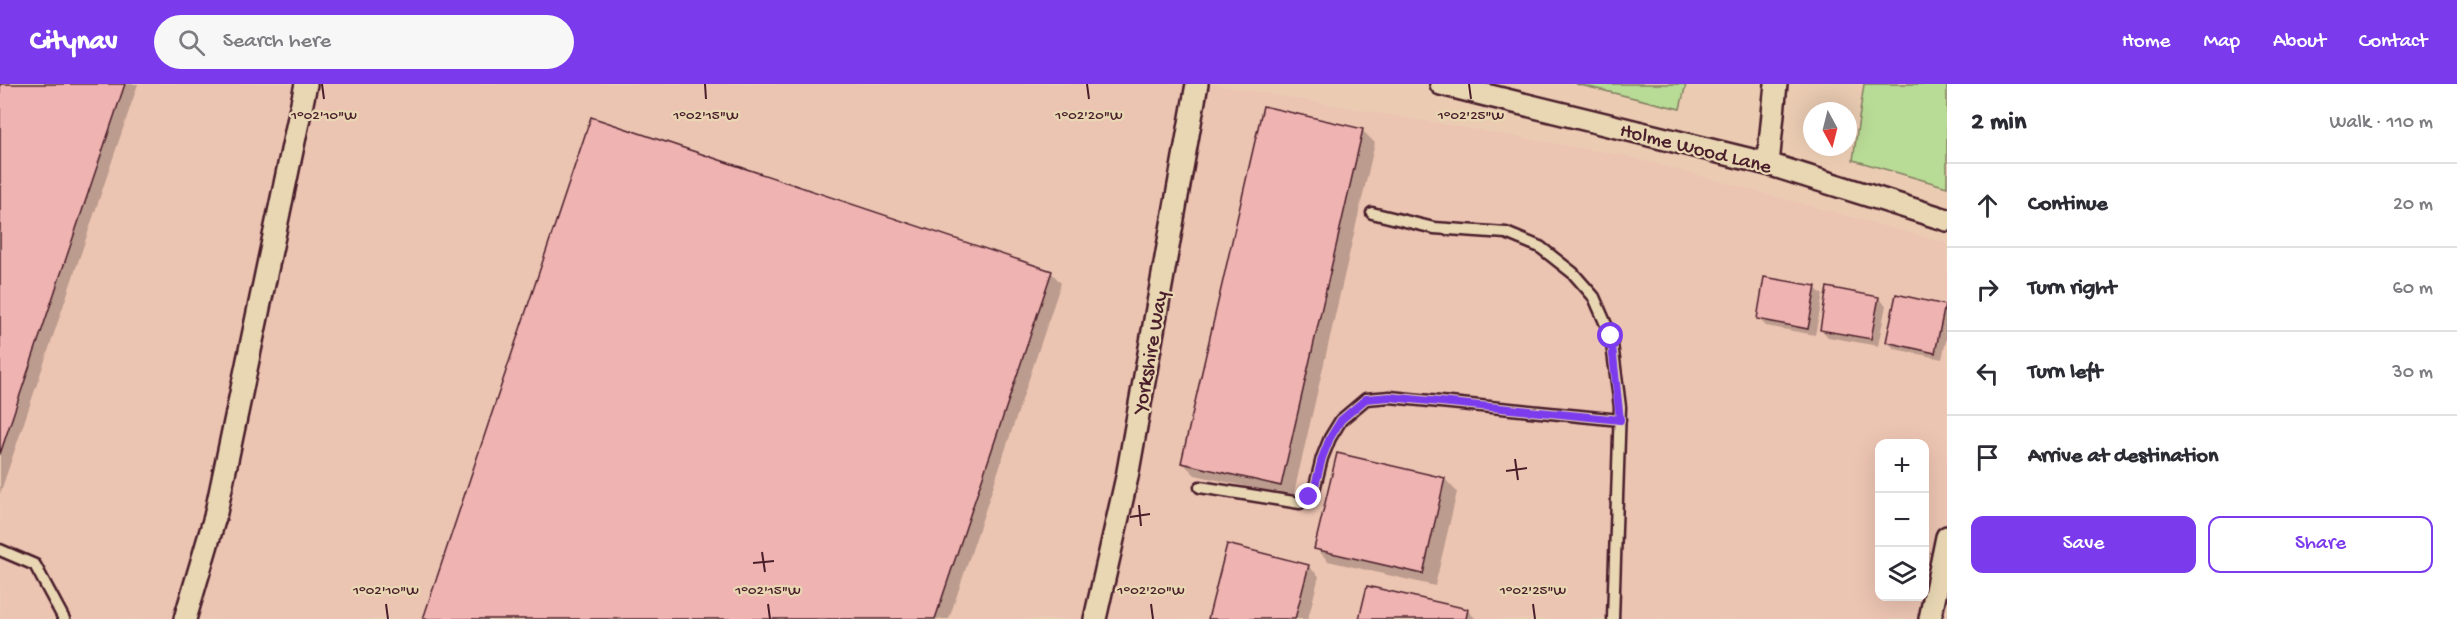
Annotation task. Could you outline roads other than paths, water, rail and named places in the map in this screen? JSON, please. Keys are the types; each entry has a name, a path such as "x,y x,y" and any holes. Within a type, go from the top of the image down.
{"street":[{"path":"185,619 215,517 306,84"},
{"name":"Yorkshire Way","path":"1095,619 1127,477 1197,84"},
{"name":"Holme Wood Lane","path":"1441,84 1768,164 1947,220"},
{"path":"1768,164 1776,84"},
{"path":"1930,619 1947,537"}],"lane":[{"path":"1372,213 1434,228 1506,233 1540,247 1574,273 1593,297 1611,336 1620,420 1613,619"},
{"path":"1200,487 1286,502 1300,502 1309,497 1314,490 1322,458 1341,420 1366,399 1390,397 1620,420"},
{"path":"0,550 35,565 63,619"}]}
